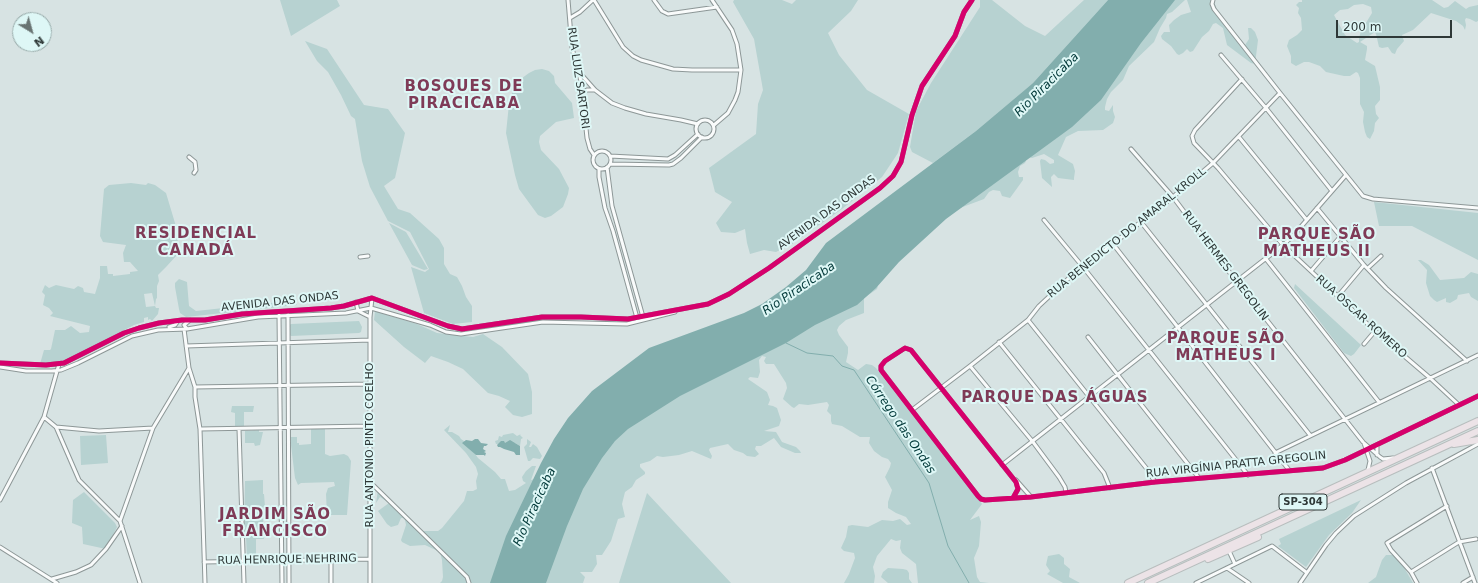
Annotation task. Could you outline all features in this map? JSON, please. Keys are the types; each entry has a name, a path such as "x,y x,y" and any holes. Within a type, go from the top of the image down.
{"highway":[{"name":"SP-304","path":"1128,583 1478,421"},
{"name":"SP-304","path":"1148,583 1478,431"},
{"path":"1443,447 1478,440"},
{"path":"1171,572 1195,565 1229,550 1264,533 1278,523"}],"street":[{"name":"RUA LUIZ SARTORI","path":"568,0 572,48 582,94 588,146 594,155"},
{"path":"570,18 594,0 623,48 641,60 673,69 740,70"},
{"path":"654,0 662,11 668,14 717,7"},
{"path":"712,0 732,30 737,44 740,70 738,92 735,100 728,113 714,125"},
{"name":"AVENIDA DAS ONDAS","path":"0,367 21,370 56,370 78,363 132,336 162,329 185,329 279,313 288,310 344,306 372,298 448,326 462,329 542,317 628,319 684,309 717,301 769,268 880,188 893,176 901,162 912,115 922,86 955,36 964,12 972,0"},
{"path":"1213,0 1212,4 1214,9 1364,196 1368,198 1478,208"},
{"path":"1221,55 1266,108 1332,191"},
{"path":"578,71 595,90 612,103 636,112 698,124"},
{"name":"RUA OSCAR ROMERO","path":"1242,79 1200,124 1192,136 1194,143 1283,245 1375,331 1459,405"},
{"path":"582,94 587,90 595,90"},
{"name":"RUA BENEDICTO DO AMARAL KROLL","path":"912,410 1028,320 1052,294 1083,267 1173,197 1213,163 1280,93"},
{"path":"705,120 710,121 714,125 712,136 707,138 698,134 696,129 698,124 705,120"},
{"path":"637,318 605,208 599,178 599,169 594,164 594,155 602,151 610,156 668,159 675,155 698,134"},
{"path":"610,164 673,164 702,137"},
{"path":"1239,137 1306,219"},
{"name":"RUA HERMES GREGOLIN","path":"1131,149 1173,197 1236,281 1345,420 1377,456"},
{"path":"599,169 607,167 610,164 610,156"},
{"path":"189,157 195,162 196,170 194,173"},
{"path":"607,167 612,206 643,317"},
{"path":"1002,465 1283,245 1292,237 1306,219 1346,175"},
{"path":"605,208 612,206"},
{"path":"1317,208 1364,265 1393,296 1467,361"},
{"path":"1044,220 1248,475"},
{"path":"1141,222 1310,435"},
{"path":"612,231 619,230"},
{"path":"1311,271 1340,237"},
{"path":"1113,244 1289,470"},
{"path":"360,257 368,256"},
{"path":"1368,268 1381,256"},
{"path":"1266,259 1379,402"},
{"path":"1338,296 1364,265"},
{"name":"RUA ANTONIO PINTO COELHO","path":"370,583 370,317 372,298"},
{"path":"356,302 358,311 370,317"},
{"name":"AVENIDA DAS ONDAS","path":"0,363 42,365 59,364 74,359 139,328 159,323 182,320 205,320 242,314 327,314 358,311 371,308 430,325 446,332 461,334 543,322 628,324 668,315 684,309"},
{"path":"288,310 289,583"},
{"path":"279,313 282,583"},
{"path":"162,329 175,326 176,322 182,320"},
{"path":"190,320 184,325 189,368 195,387 200,429 205,583"},
{"path":"1028,320 1147,469 1155,482"},
{"path":"1364,344 1375,331"},
{"path":"1088,337 1199,478"},
{"path":"186,346 370,340"},
{"path":"999,342 1104,473 1110,488"},
{"path":"912,410 881,370 882,364 885,361 905,348 911,350 1017,484 1018,489 1013,498"},
{"path":"1275,453 1478,355"},
{"path":"15,369 16,364"},
{"path":"21,370 23,364"},
{"path":"0,500 44,417 56,370 59,364"},
{"path":"970,366 1033,442 1063,483 1066,492"},
{"path":"120,521 153,428 189,368"},
{"path":"195,387 370,384"},
{"name":"RUA VIRGÍNIA PRATTA GREGOLIN","path":"912,410 981,499 1031,497 1155,482 1248,475 1330,466 1478,396"},
{"path":"44,417 56,427 79,480 120,521 140,583"},
{"path":"200,429 370,426"},
{"path":"56,427 99,431 153,428"},
{"path":"239,429 244,583"},
{"name":"RUA HERMES GREGOLIN","path":"1363,442 1370,464 1367,473"},
{"path":"1300,583 1306,572 1336,533 1354,516 1432,468 1478,444"},
{"path":"1377,445 1377,456 1383,459 1403,456"},
{"path":"1432,468 1459,542 1476,583"},
{"path":"1011,476 1016,479 1031,497"},
{"path":"370,482 467,577 469,583"},
{"path":"1417,583 1411,572 1387,543 1389,540 1446,506"},
{"path":"52,579 76,572 90,565 102,554 122,526"},
{"path":"1411,572 1459,542 1476,539"},
{"path":"1196,583 1272,546 1306,572"},
{"path":"0,547 57,583"},
{"path":"1229,550 1235,564"},
{"name":"RUA HENRIQUE NEHRING","path":"204,562 370,559"},
{"path":"331,560 331,583"},
{"path":"1227,568 1248,583"},
{"path":"1463,583 1473,578"}],"shaded area":[{"path":"280,0 337,0 340,6 291,36"},
{"path":"734,0 782,0 792,4 796,0 858,0 851,11 828,33 839,55 867,90 909,114 898,153 882,177 842,209 792,244 776,252 764,250 750,254 745,229 735,233 721,232 716,223 732,202 715,192 709,168 756,134 758,104 763,90 754,39 733,2"},
{"path":"980,0 992,0 1025,26 1045,36 1084,0 1108,0 1033,83 976,131 933,163 912,152 910,147 916,111 931,83 980,7"},
{"path":"1170,0 1185,0 1172,12 1167,14 1154,42 1129,66 1123,80 1111,92 1107,99 1105,110 1109,111 1113,105 1115,117 1113,123 1103,130 1078,131 1066,137 1058,155 1073,164 1075,171 1074,180 1058,178 1054,174 1051,177 1052,187 1042,178 1040,161 1041,159 1045,160 1050,164 1054,163 1054,160 1044,154 1032,158 1028,157"},
{"path":"1187,0 1213,0 1221,19 1245,45 1249,39 1248,28 1251,28 1255,32 1258,40 1255,64 1251,63 1227,45 1223,28 1216,23 1213,24 1209,31 1202,37 1193,51 1190,52 1187,49 1179,55 1177,54 1171,46 1162,39 1161,36 1164,32 1170,32 1169,25 1174,20 1181,15 1191,12"},
{"path":"1302,0 1432,0 1444,8 1448,7 1455,1 1466,9 1478,5 1478,21 1476,22 1466,18 1465,30 1463,26 1456,21 1431,13 1413,30 1402,35 1404,41 1397,49 1395,54 1392,53 1388,47 1379,47 1375,32 1360,42 1367,46 1365,60 1375,66 1380,87 1380,100 1375,106 1376,114 1379,118 1375,123 1374,131 1370,139 1367,137 1363,122 1364,112 1360,104 1360,78 1358,73 1356,72 1350,76 1344,76 1326,72 1320,66 1309,62 1304,62 1296,66 1291,63 1291,56 1287,46 1289,40 1302,30 1301,18 1298,13 1299,8 1296,5 1299,2 1302,2","holes":["1363,4 1371,7 1372,13 1361,31 1359,42 1357,43 1345,35 1334,15 1340,10 1348,9 1354,5"]},
{"path":"305,41 327,49 364,105 388,109 405,133 395,178 384,186 398,209 410,213 439,239 444,248 444,264 450,274 457,277 472,306 472,322 453,324 424,313 411,267 425,272 429,269 410,232 388,221 370,187 362,161 355,119 351,116 328,72 317,61"},
{"path":"542,69 549,71 554,76 555,83 572,103 574,118 556,122 540,136 539,142 541,150 559,169 569,188 563,207 551,216 545,218 538,215 519,189 506,133 509,104 514,86 529,73"},
{"path":"1024,157 1026,161 1020,166 1018,172 1019,177 1023,177 1023,180 1010,198 1002,196 1000,191 993,190 989,192 984,199 960,208"},
{"path":"131,183 146,185 148,183 155,185 166,193 175,223 179,249 177,255 158,275 159,281 155,306 156,308 159,308 158,314 152,321 150,319 148,320 148,317 144,318 144,322 134,325 92,347 92,349 74,357 56,363 40,364 44,350 51,349 55,330 65,330 71,326 80,333 89,332 90,326 50,316 53,313 49,308 43,305 45,295 42,292 45,285 49,288 56,285 74,289 78,286 83,288 84,292 95,294 100,278 100,266 107,266 108,274 113,274 113,276 130,274 130,272 138,271 130,262 124,262 123,253 126,245 103,242 100,236 104,189 109,185","holes":["152,293 155,306 146,307 144,294"]},
{"path":"1374,202 1478,213 1478,260 1412,226 1379,226"},
{"path":"389,223 406,232 428,269 424,270 412,265"},
{"path":"1418,260 1421,260 1429,265 1440,280 1464,278 1471,272 1478,274 1478,301 1471,297 1469,293 1458,295 1457,299 1450,303 1446,302 1446,298 1437,302 1434,300 1430,296 1426,283 1427,270"},
{"path":"179,279 187,282 189,306 196,311 279,302 285,305 297,305 186,317 180,313 179,309 175,283"},
{"path":"1295,284 1361,345 1354,354 1351,356 1344,353 1294,288"},
{"path":"878,286 877,289 864,298 864,313 846,320 837,330 848,347 846,362 858,370 866,364 872,365 876,368 982,504 970,520 979,516 981,522 979,546 974,558 977,577 980,582 989,583 918,583 916,564 902,553 900,548 901,540 896,541 891,539 877,556 873,567 875,576 874,583 844,583 855,558 854,553 844,551 841,548 846,537 848,526 868,527 882,520 893,521 900,519 907,525 911,524 906,517 888,508 888,502 892,490 885,477 891,463 888,459 882,457 874,451 869,443 870,437 860,437 842,426 832,424 831,415 827,411 829,405 827,402 808,405 799,404 794,408 792,407 783,399 787,388 786,383 774,364 766,364 764,361 766,357 762,356 759,360 760,372 758,378 750,377 748,379 767,392 770,400 768,405 777,408 781,420 779,426 764,431 776,432 782,442 796,447 801,453 795,453 781,447 774,438 761,446 756,446 755,449 759,454 755,457 747,456 734,450 728,444 710,448 709,450 712,456 711,459 692,451 679,455 663,457 657,456 650,461 640,464 640,467 645,474 636,480 632,487 625,492 622,504 625,517 618,519 611,541 602,555 596,555 597,564 592,572 580,572 585,577 583,583 540,583 545,575 551,571 547,567 574,494 626,421"},
{"path":"375,311 417,324 437,333 473,337 483,334 502,347 528,374 532,392 532,414 522,417 513,415 505,407 510,401 488,393 463,369 431,356 425,363 404,347 374,320"},
{"path":"359,321 362,327 361,332 359,333 291,336 287,333 288,326 291,324"},
{"path":"232,406 254,406 253,412 244,412 244,426 235,426 235,413 231,412"},
{"path":"450,425 448,432 452,432 459,436 467,443 478,458 501,479 505,479 509,491 515,490 526,483 523,481 522,477 532,466 536,466 531,480 537,478 491,583 440,583 443,577 440,552 425,545 410,546 402,542 401,540 406,525 405,520 401,518 398,525 391,527 387,524 378,511 389,503 380,497 376,503 378,490 418,531 438,531 464,501 467,491 477,489 476,481 478,474 476,467 466,453 444,430"},
{"path":"311,429 325,429 325,454 330,456 344,454 348,456 351,461 347,515 327,515 326,494 328,488 335,486 334,482 301,483 298,485 295,478 290,437 297,437 297,443 299,443 299,445 311,444"},
{"path":"259,430 259,432 263,432 260,445 255,446 254,443 245,443 245,431"},
{"path":"513,433 517,436 521,434 520,435 523,438 521,439 520,446 515,443 496,444 495,441 498,440 499,436 502,437 503,435"},
{"path":"106,435 108,463 81,465 80,436"},
{"path":"527,439 531,442 529,447 533,444 537,447 542,456 540,459 533,458 528,461 524,447 527,444"},
{"path":"263,480 265,507 263,517 264,539 256,539 256,558 251,559 247,557 246,538 244,536 245,481"},
{"path":"84,492 115,523 117,527 106,549 83,544 82,527 72,523 73,500"},
{"path":"647,493 731,583 619,583"},
{"path":"1361,500 1352,513 1329,535 1306,567 1278,546 1281,544 1279,539"},
{"path":"1059,554 1064,558 1064,564 1070,569 1069,577 1080,583 1063,583 1047,574 1050,571 1046,565 1048,556"},
{"path":"1386,555 1393,555 1402,564 1413,583 1368,583 1376,577 1382,560"},
{"path":"888,568 907,570 909,573 909,579 912,583 888,583 881,577 883,572"}],"water":[{"name":"Rio Piracicaba","path":"1108,0 1175,0 1141,43 1101,100 1072,127 946,219 899,262 876,288 857,305 815,325 786,343 680,396 628,429 615,441 602,458 583,489 567,526 546,583 490,583 506,536 541,463 554,439 568,418 592,391 649,348 744,313 762,304 786,287 806,270 826,243 976,131 1033,83"},
{"path":"478,439 481,443 488,444 484,446 483,449 486,451 484,452 486,453 485,456 476,455 462,443 466,440 472,441"},
{"path":"510,440 520,446 520,455 516,455 514,452 498,447 497,445 501,441 504,441 505,443"}],"waterway":[{"name":"Córrego das Ondas","path":"786,343 807,353 833,356 842,366 854,370 929,483 948,546 969,583"}],"cycle path":[{"path":"0,363 46,365 64,363 124,333 159,323 182,320 205,320 242,314 331,308 372,298 448,326 462,329 542,317 628,319 708,304 729,294 769,268 880,188 893,176 901,162 912,115 922,86 955,36 964,12 972,0"},
{"path":"1013,498 1018,489 1016,482 911,350 905,348 885,361 881,366 881,370 978,496 985,500 1031,497 1155,482 1323,468 1345,460 1478,396"}],"district":[{"name":"BOSQUES DE PIRACICABA","path":"464,96"},
{"name":"RESIDENCIAL CANADÁ","path":"196,242"},
{"name":"PARQUE SÃO MATHEUS II","path":"1317,244"},
{"name":"PARQUE SÃO MATHEUS I","path":"1226,348"},
{"name":"PARQUE DAS ÁGUAS","path":"1055,398"},
{"name":"JARDIM SÃO FRANCISCO","path":"275,524"}]}
